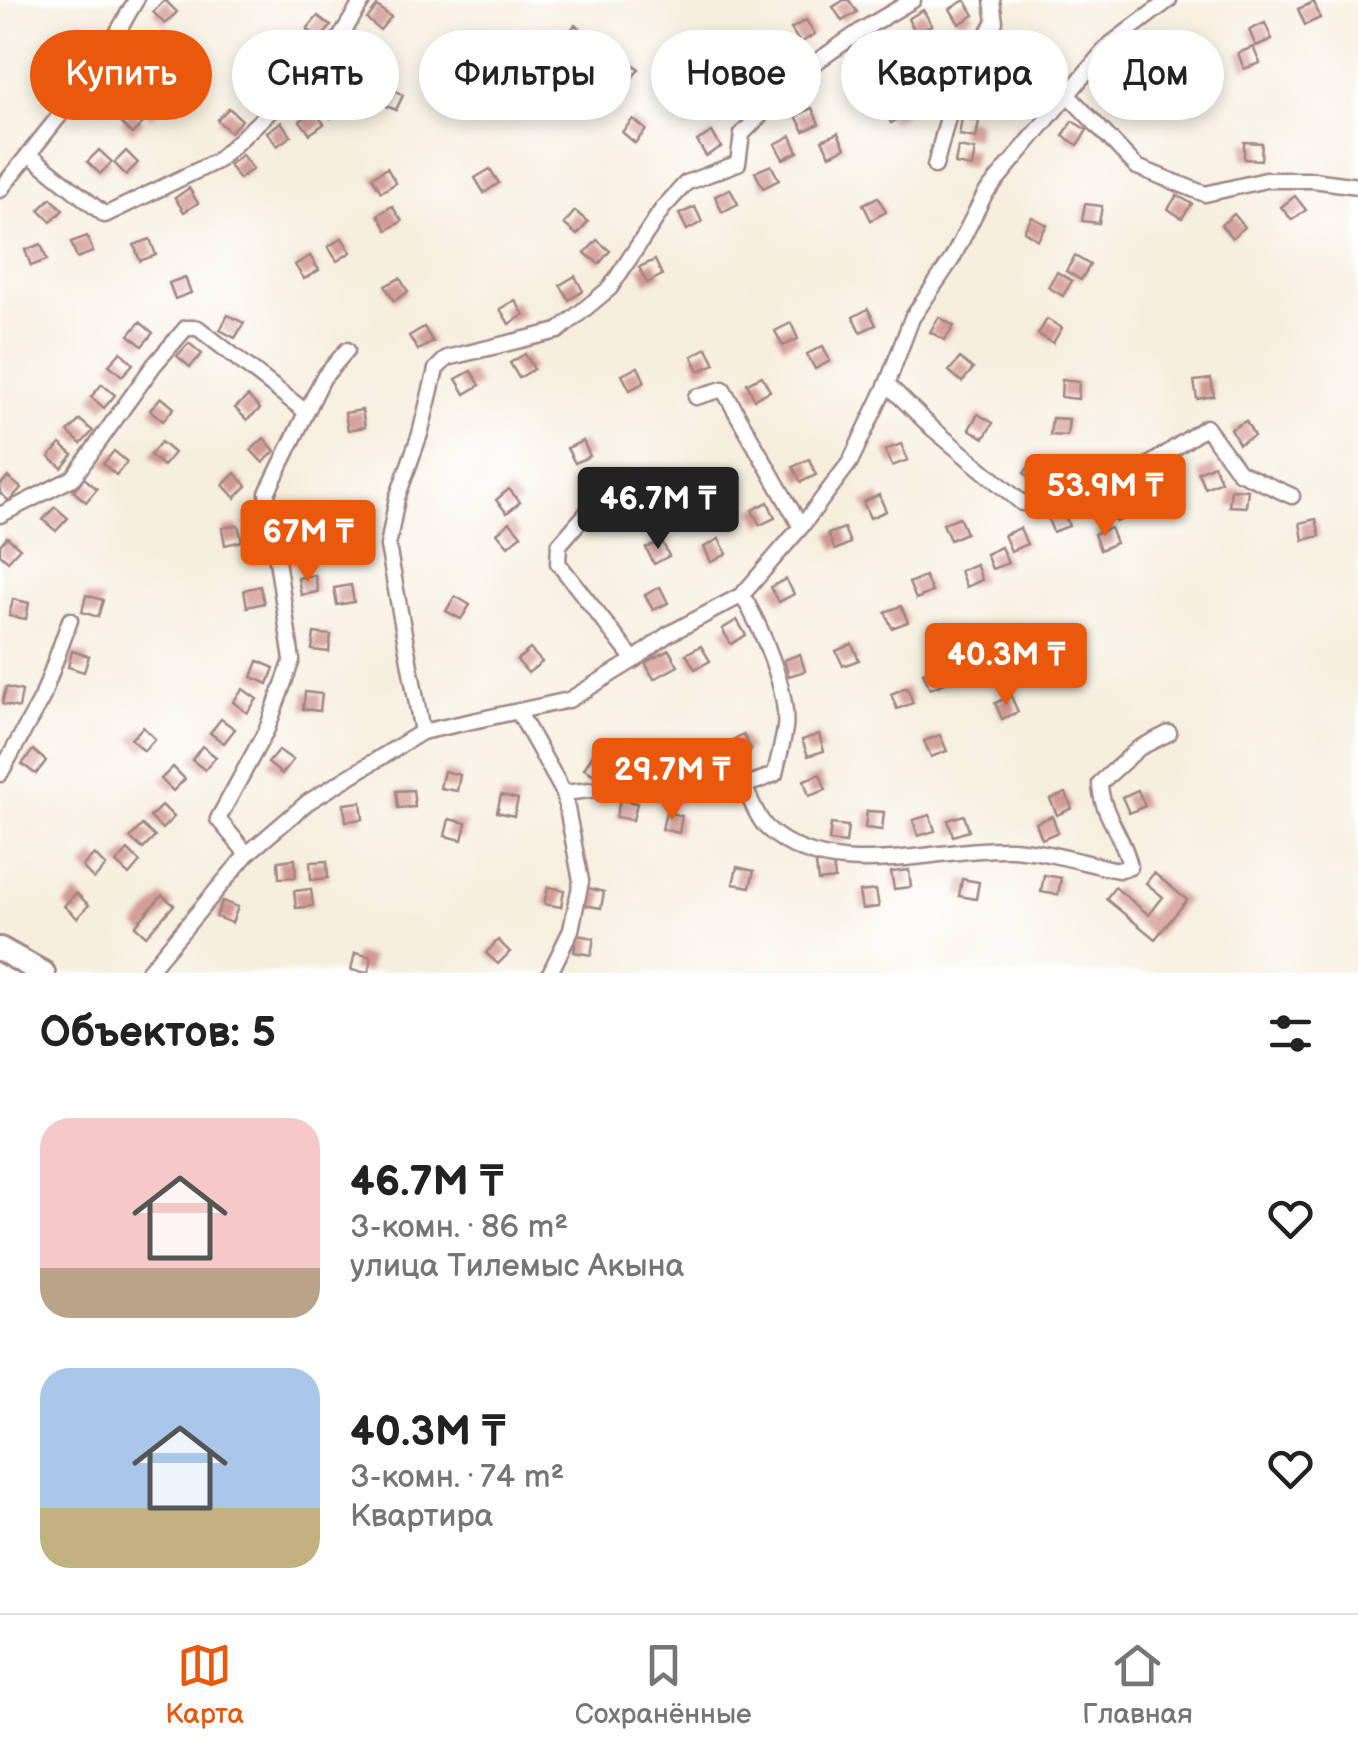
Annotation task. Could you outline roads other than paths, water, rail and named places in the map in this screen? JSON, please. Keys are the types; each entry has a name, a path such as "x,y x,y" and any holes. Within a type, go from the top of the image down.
{"main road":[{"path":"0,949 43,973"}],"street":[{"path":"0,190 96,70 136,0"},
{"path":"30,155 105,215 217,161 328,56 363,0"},
{"path":"422,732 388,546 436,368 447,358 558,331 610,288 664,208 686,183 738,163 742,134 806,70 913,0"},
{"path":"935,166 959,76 994,22 992,0"},
{"path":"1169,0 1108,46 1068,95 1138,167 1204,194 1266,180 1314,180 1358,186"},
{"path":"147,973 248,854 308,802 422,732 569,700 667,635 742,595 850,462 887,384 912,318 952,260 985,194 1047,120"},
{"path":"0,516 73,478 154,365 186,328 198,328 307,415 323,378 347,350"},
{"path":"887,384 932,428 1022,503 1060,493 1075,497 1122,482 1206,427 1239,472 1292,496"},
{"path":"696,396 723,388 801,527"},
{"path":"248,854 218,820 267,730 292,660 267,493 306,412"},
{"path":"604,493 559,545 558,563 634,660"},
{"path":"564,793 616,788 685,793 744,788 775,774 786,724 773,660 757,619 742,595"},
{"path":"0,774 42,698 70,620"},
{"path":"519,713 564,793 581,881 571,930 550,973"},
{"path":"744,788 765,826 801,849 866,862 1017,850 1118,870 1130,867 1128,852 1100,795 1100,782 1139,748 1169,734"}]}
